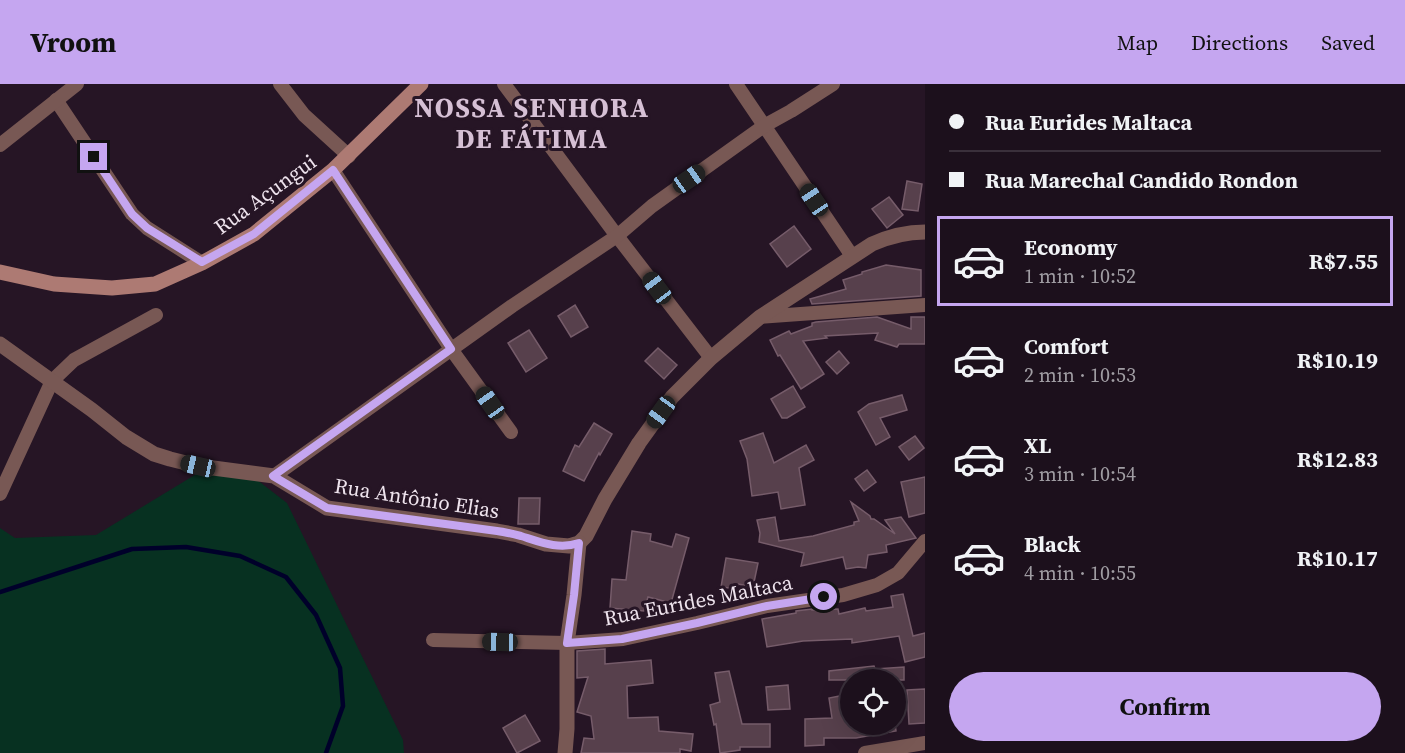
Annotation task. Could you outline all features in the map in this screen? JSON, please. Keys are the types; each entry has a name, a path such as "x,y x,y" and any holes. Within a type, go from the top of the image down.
{"main road":[{"name":"Rua Açungui","path":"0,272 54,284 112,288 155,284 254,234 349,156 421,84"}],"street":[{"path":"0,145 77,84"},
{"path":"280,84 304,115 349,156"},
{"path":"504,84 711,358"},
{"path":"736,84 852,256"},
{"path":"273,476 512,306 617,236 652,206 764,126 833,84"},
{"path":"57,99 132,214 147,228 202,262"},
{"path":"333,170 451,349 511,432"},
{"path":"565,753 567,643 579,543 586,536 605,499 639,443 672,397 711,358 760,317 872,244 907,232 925,232"},
{"path":"760,317 925,305"},
{"path":"0,494 52,381 74,360 156,315"},
{"name":"Rua Antônio Elias","path":"0,344 126,437 154,454 198,466 273,476 327,508 497,531 546,544 569,546 579,543"},
{"name":"Rua Eurides Maltaca","path":"433,640 567,643 622,639 767,606 843,595 877,585 898,573 925,541"},
{"path":"866,753 925,743"}],"green space":[{"path":"198,473 248,473 287,503 403,740 404,753 0,753 0,528 15,538 96,535"}],"building":[{"path":"907,181 922,184 918,211 902,209"},
{"path":"889,197 903,215 887,228 872,209"},
{"path":"794,226 811,249 787,267 770,244"},
{"path":"886,265 921,270 921,296 812,304 810,299 846,289 843,280"},
{"path":"575,305 588,327 571,337 558,316"},
{"path":"877,317 911,329 911,317 925,317 925,344 899,344 897,347 875,340 878,333 825,336 827,338 803,341 824,374 801,389 770,340 789,331 791,334 812,326 812,323 816,322"},
{"path":"529,330 547,358 526,372 508,343"},
{"path":"658,348 677,365 664,379 645,361"},
{"path":"839,351 849,363 837,374 826,362"},
{"path":"793,386 805,407 787,418 782,418 771,399"},
{"path":"902,395 907,410 880,418 890,437 876,445 858,412 869,404"},
{"path":"594,423 612,434 584,481 563,471 575,445 579,447"},
{"path":"763,433 774,463 806,445 814,460 799,468 805,505 781,509 778,492 752,496 747,459 740,441"},
{"path":"915,436 924,448 909,460 899,447"},
{"path":"867,470 876,482 864,491 855,479"},
{"path":"925,477 925,513 909,517 901,482"},
{"path":"519,498 540,498 539,524 518,524"},
{"path":"851,502 871,519 895,534 885,520 901,517 916,538 886,545 887,552 868,555 866,568 846,569 843,557 801,566 804,553 759,542 760,533 757,520 775,517 779,541 813,536 854,525 854,522 859,521"},
{"path":"632,531 651,534 650,541 672,547 676,534 689,538 671,603 648,597 644,611 610,608 612,579 626,580"},
{"path":"726,558 758,563 753,587 738,584 738,589 721,587"},
{"path":"903,594 913,636 925,633 925,657 905,662 899,636 852,643 852,639 803,641 767,647 762,619 812,609 838,609 839,614 865,608 866,611 893,607 891,596"},
{"path":"605,649 605,664 651,660 653,683 627,686 628,718 658,717 659,731 693,734 691,751 680,749 680,753 581,753 584,738 594,739 591,716 577,712 588,677 577,678 577,651"},
{"path":"874,666 875,669 847,669"},
{"path":"904,667 904,669 875,669"},
{"path":"840,670 840,680 829,680 829,671"},
{"path":"729,671 742,724 770,724 770,747 740,747 740,750 720,753 716,724 714,725 710,705 720,702 715,673"},
{"path":"788,685 790,709 768,710 766,687"},
{"path":"925,689 925,723 909,724 907,690"},
{"path":"840,696 840,735 873,735 856,738 824,738 824,745 805,746 805,719 832,718 829,698"},
{"path":"525,715 540,741 517,753 503,728"}],"waterway":[{"path":"0,592 132,549 186,547 240,556 286,577 316,615 340,668 343,706 326,753"}],"district":[{"name":"NOSSA SENHORA DE FÁTIMA","path":"532,122"}],"route":[{"path":"94,157 132,214 147,228 202,262 254,234 333,170 451,349 273,476 327,508 497,531 546,544 569,546 579,543 567,643 622,639 767,606 824,597"}]}
